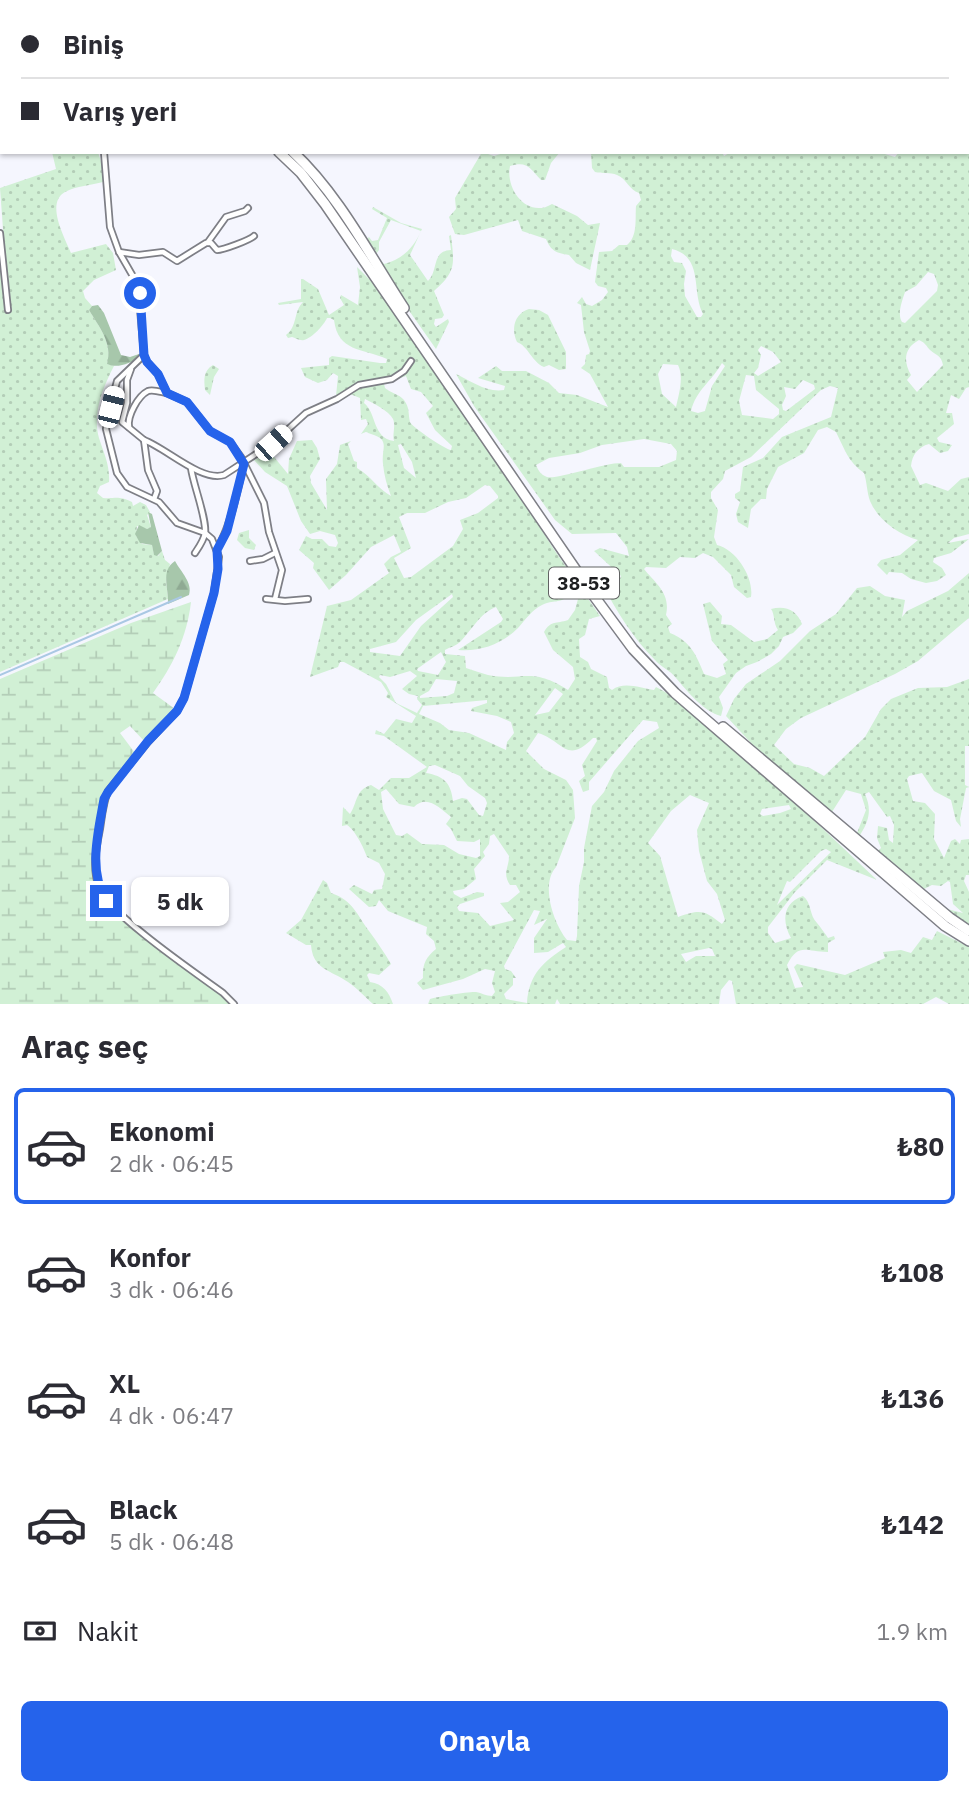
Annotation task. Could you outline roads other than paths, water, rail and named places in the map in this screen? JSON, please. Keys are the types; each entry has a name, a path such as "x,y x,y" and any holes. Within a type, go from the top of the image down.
{"highway":[{"name":"38-53","path":"281,154 301,173 325,204 591,592 651,670 945,926 969,941"},
{"name":"38-53","path":"295,154 333,198 426,342 636,647 673,685 950,918 969,931"}],"street":[{"path":"122,0 132,0"},
{"path":"104,154 110,227 119,252 138,285 144,355 158,374 167,393"},
{"path":"119,252 139,255 163,252 177,261 208,242 226,217 248,208"},
{"path":"0,233 8,310"},
{"path":"208,242 215,249 222,250 254,236"},
{"path":"144,355 117,381 106,429 121,481 127,487 154,499 177,523 205,533 212,539 217,550 218,569 214,593 184,698 177,711 148,741 104,799 95,862 100,890 106,901 234,1004"},
{"path":"132,368 127,380 127,403 121,420 123,425 191,467 219,477 229,474 273,443 306,413 337,399 359,385 399,376 411,360"},
{"path":"129,428 130,412 146,392 152,390 187,402 210,431 230,442 264,503 282,576 275,599"},
{"path":"144,440 148,470 157,491 154,499"},
{"path":"217,550 229,523 244,464"},
{"path":"191,467 194,486 200,498 205,533 195,553"},
{"path":"250,561 276,553"},
{"path":"266,599 308,599"}],"waterway":[{"path":"0,675 181,597"}]}
